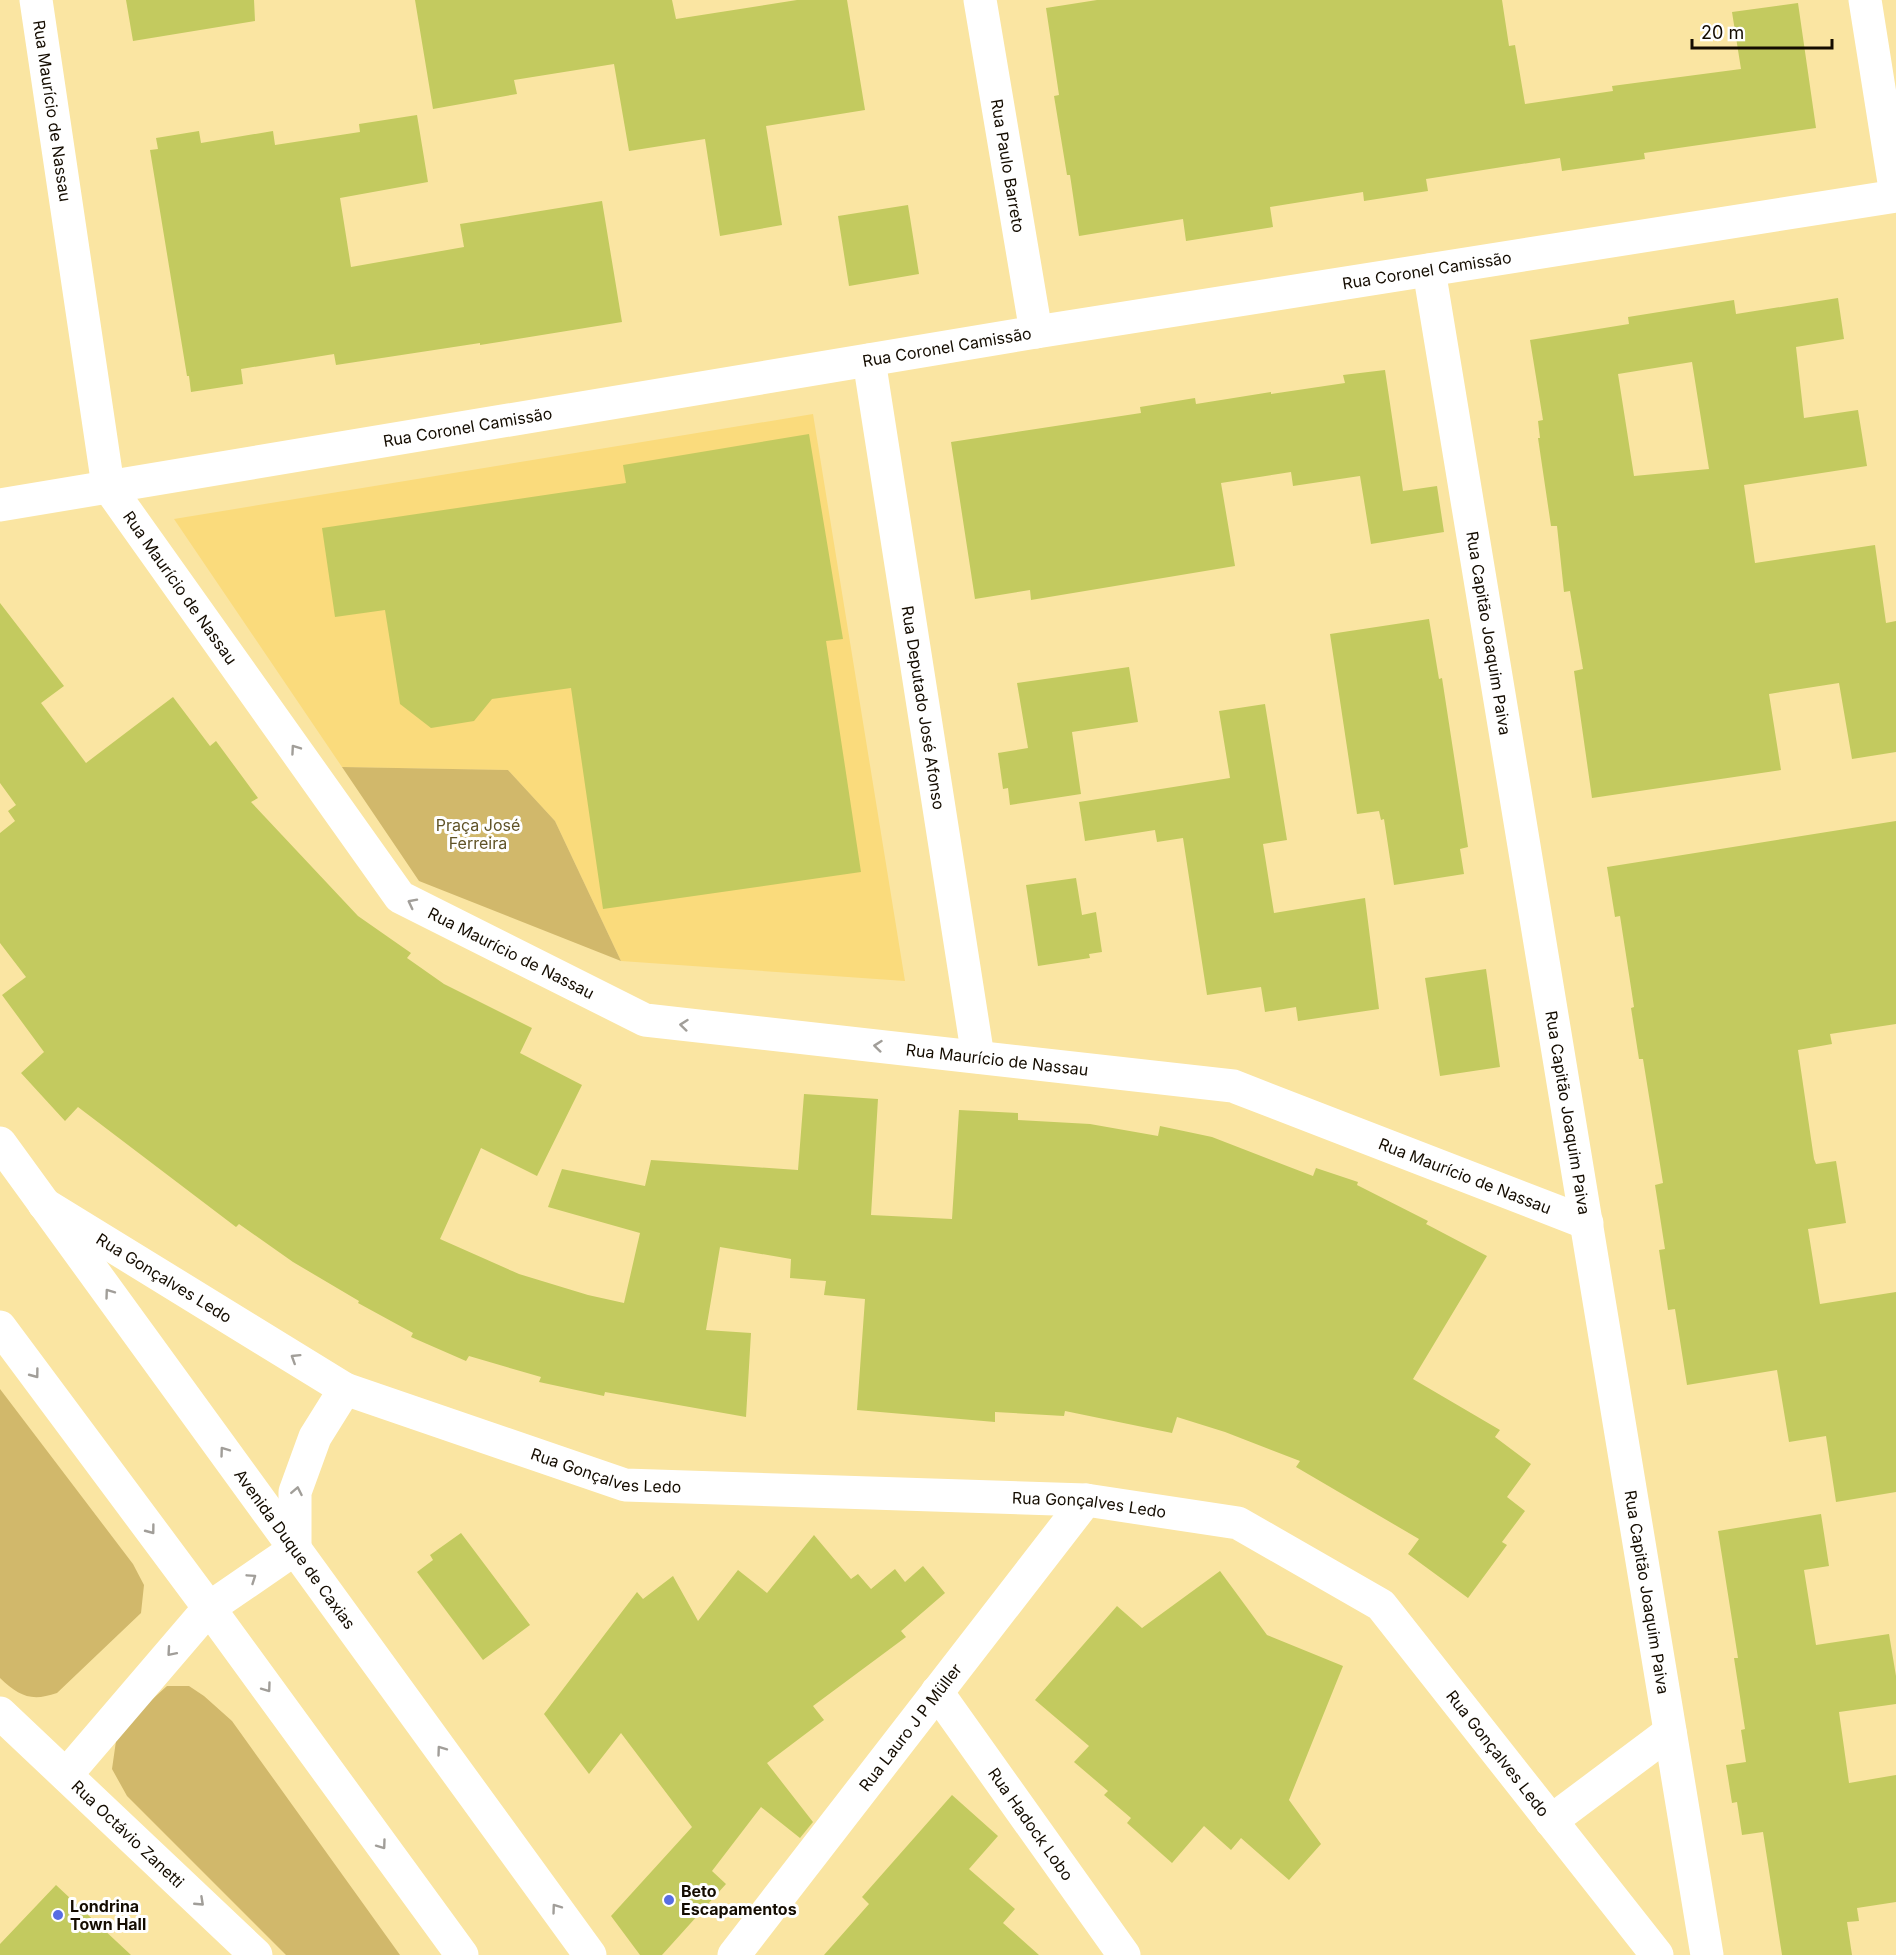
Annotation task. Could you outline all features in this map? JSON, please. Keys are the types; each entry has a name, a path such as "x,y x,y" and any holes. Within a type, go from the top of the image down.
{"street":[{"name":"Rua Maurício de Nassau","path":"36,0 108,486 400,897 645,1020 1233,1086 1587,1224"},
{"name":"Rua Paulo Barreto","path":"980,0 1036,332"},
{"path":"1866,0 1896,195"},
{"name":"Rua Coronel Camissão","path":"0,505 1036,332 1896,195"},
{"name":"Rua Capitão Joaquim Paiva","path":"1429,270 1707,1955"},
{"name":"Rua Deputado José Afonso","path":"869,360 978,1057"},
{"name":"Avenida Duque de Caxias","path":"0,1143 590,1955"},
{"name":"Rua Gonçalves Ledo","path":"44,1204 345,1389 626,1485 1086,1500 1238,1523 1380,1605 1657,1955"},
{"path":"0,1327 209,1608 462,1955"},
{"path":"66,1775 209,1608 295,1549 295,1492 315,1437 345,1389"},
{"name":"Rua Lauro J P Müller","path":"734,1955 1086,1500"},
{"name":"Rua Hadock Lobo","path":"937,1692 1124,1955"},
{"name":"Rua Octávio Zanetti","path":"0,1713 256,1955"},
{"path":"1551,1821 1670,1732"}],"shaded area":[{"path":"813,414 905,981 621,961 555,821 508,770 342,767 174,519"}],"green space":[{"name":"Praça José Ferreira","path":"342,767 508,770 555,821 621,961 419,881"},
{"path":"0,1389 133,1564 144,1585 141,1613 57,1693 48,1696 26,1696 0,1678"},
{"path":"167,1686 189,1686 232,1721 400,1955 286,1955 127,1796 112,1769 116,1741 147,1704"}],"building":[{"path":"126,0 254,0 255,21 133,41"},
{"path":"415,0 672,0 676,19 797,0 847,0 865,110 766,126 782,225 720,236 705,139 629,151 614,64 514,80 517,94 433,109"},
{"path":"1097,0 1502,0 1509,46 1515,45 1525,104 1613,91 1612,86 1741,69 1732,12 1798,3 1816,128 1644,153 1645,159 1562,171 1560,158 1426,179 1428,191 1364,201 1363,192 1270,207 1273,227 1186,241 1183,219 1079,236 1070,175 1067,175 1054,96 1059,95 1046,8"},
{"path":"417,115 428,182 340,198 351,267 464,247 460,224 602,201 622,322 336,365 334,354 241,369 243,384 191,392 150,150 158,149 156,138 199,131 201,143 273,131 275,145 360,132 359,124"},
{"path":"908,205 919,274 849,286 838,216"},
{"path":"1838,298 1844,339 1796,347 1804,418 1858,410 1867,466 1744,485 1755,563 1875,545 1886,623 1896,621 1896,752 1852,759 1839,683 1769,694 1781,770 1592,798 1574,671 1583,669 1570,591 1564,592 1557,526 1551,526 1538,438 1540,438 1538,421 1543,420 1530,340 1629,324 1628,317 1734,300 1736,314","holes":["1692,362 1709,469 1634,476 1618,374"]},
{"path":"1385,370 1403,491 1437,486 1444,532 1371,544 1360,476 1293,486 1291,472 1221,483 1235,566 1031,600 1030,590 975,599 951,442 1141,413 1140,407 1195,398 1196,404 1345,383 1343,375"},
{"path":"809,434 843,639 826,641 861,872 603,909 571,688 492,699 474,721 431,728 400,704 385,610 335,617 322,528 626,483 623,465"},
{"path":"0,603 64,686 41,703 86,763 173,697 210,746 216,741 258,798 251,802 358,916 411,953 407,958 444,984 532,1028 520,1053 582,1085 537,1176 481,1148 440,1239 519,1274 588,1295 624,1303 640,1233 548,1207 562,1169 645,1186 651,1160 798,1170 804,1094 878,1099 871,1215 952,1219 959,1110 1018,1113 1018,1120 1090,1124 1158,1136 1160,1126 1212,1137 1313,1176 1316,1168 1358,1182 1357,1185 1428,1221 1426,1224 1487,1256 1413,1379 1500,1430 1495,1437 1531,1464 1507,1497 1525,1511 1502,1542 1507,1545 1468,1598 1408,1554 1419,1539 1296,1467 1300,1461 1225,1432 1177,1417 1172,1433 1065,1411 1064,1416 995,1412 995,1422 857,1410 865,1299 824,1295 826,1281 790,1278 791,1259 720,1247 706,1330 751,1333 746,1417 605,1392 604,1396 539,1382 541,1377 469,1356 466,1361 411,1337 413,1333 358,1303 359,1301 293,1262 239,1224 236,1227 78,1107 65,1121 21,1073 44,1052 2,995 26,977 0,943 0,833 15,821 8,811 16,805 0,783"},
{"path":"1429,619 1439,679 1442,678 1468,847 1460,849 1464,874 1394,885 1384,819 1381,820 1379,811 1357,814 1330,634"},
{"path":"1129,667 1138,722 1072,732 1081,794 1010,805 1008,788 1003,789 998,753 1028,748 1017,683"},
{"path":"1265,704 1287,840 1263,844 1274,913 1365,898 1379,1009 1298,1021 1296,1007 1265,1012 1261,987 1207,995 1183,838 1157,842 1155,830 1085,841 1079,802 1230,778 1219,711"},
{"path":"1896,821 1896,1024 1830,1034 1832,1044 1798,1050 1814,1159 1816,1164 1836,1161 1846,1223 1808,1229 1820,1304 1896,1292 1896,1492 1836,1502 1826,1436 1789,1442 1777,1370 1687,1385 1675,1309 1668,1310 1659,1250 1665,1249 1655,1185 1663,1183 1643,1059 1639,1059 1631,1008 1634,1007 1620,916 1615,917 1607,867"},
{"path":"1076,878 1082,915 1096,912 1102,952 1089,954 1090,958 1038,966 1026,885"},
{"path":"1486,969 1500,1067 1440,1076 1425,978"},
{"path":"1821,1514 1829,1566 1804,1570 1816,1645 1889,1634 1896,1676 1896,1704 1839,1712 1849,1783 1896,1775 1896,1902 1857,1908 1859,1921 1847,1922 1852,1955 1782,1955 1763,1832 1742,1835 1737,1802 1732,1803 1726,1765 1746,1762 1741,1730 1745,1729 1734,1658 1738,1658 1718,1531"},
{"path":"461,1533 530,1625 483,1660 417,1572 433,1560 430,1555"},
{"path":"814,1535 851,1579 858,1574 871,1589 895,1569 905,1582 923,1566 945,1593 901,1631 906,1637 813,1706 824,1720 767,1763 813,1822 800,1838 761,1807 712,1871 726,1884 662,1955 640,1955 611,1916 692,1827 621,1733 589,1774 544,1714 637,1592 643,1599 673,1576 698,1621 738,1570 767,1593"},
{"path":"1220,1571 1267,1635 1343,1666 1289,1800 1321,1844 1289,1880 1241,1838 1231,1850 1204,1826 1172,1863 1127,1823 1131,1818 1104,1795 1108,1791 1074,1762 1089,1746 1035,1700 1117,1606 1142,1628"},
{"path":"952,1795 998,1836 969,1869 1015,1909 1003,1923 1039,1955 824,1955 869,1904 862,1897"},
{"name":"Londrina Town Hall","path":"56,1885 131,1955 0,1955 0,1944"}],"place":[{"name":"Beto Escapamentos","path":"669,1900"},
{"name":"Londrina Town Hall","path":"58,1915"}]}
